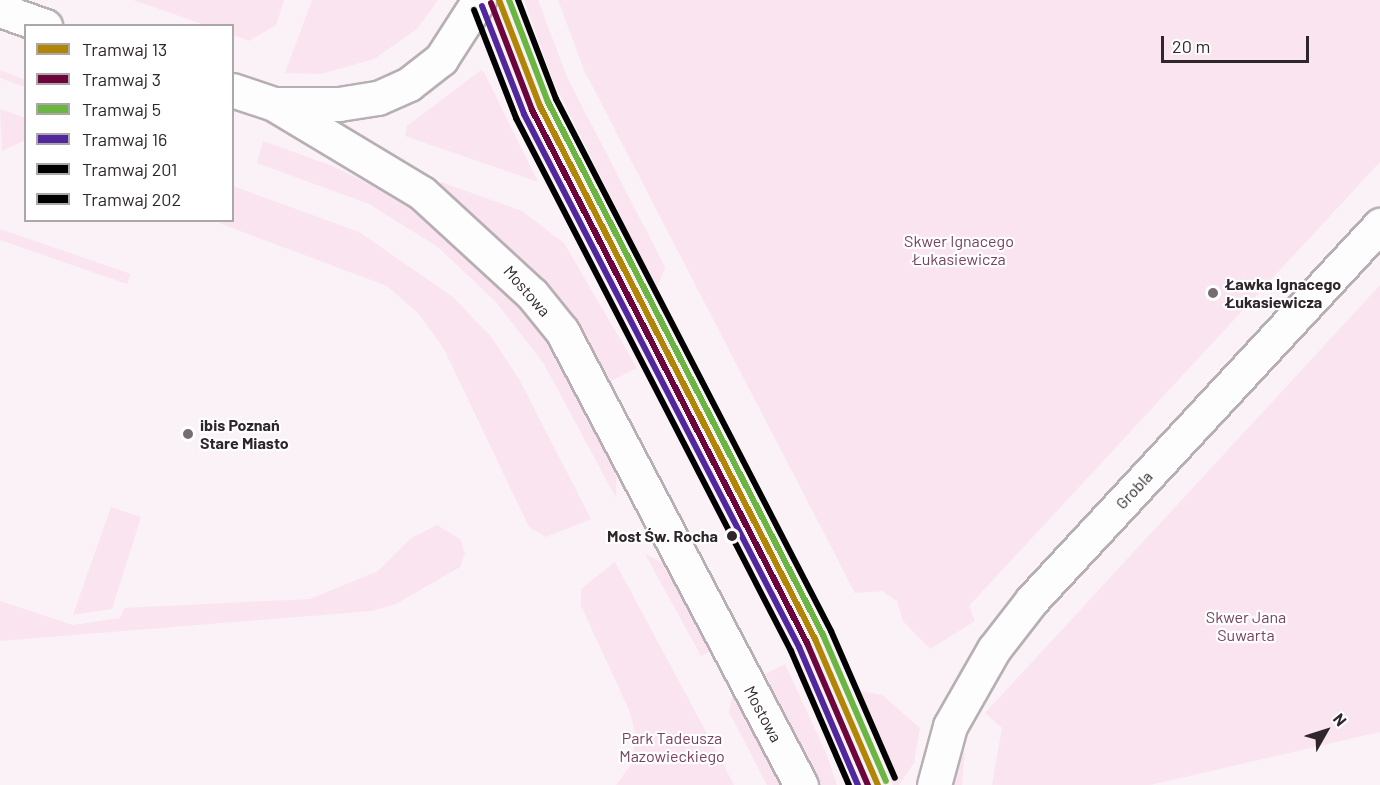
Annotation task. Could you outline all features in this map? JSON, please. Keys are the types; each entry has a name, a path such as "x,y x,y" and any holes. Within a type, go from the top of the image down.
{"street":[{"path":"234,91 274,104 339,105 378,98 409,84 441,59 479,0"},
{"path":"0,10 39,24"},
{"name":"Mostowa","path":"274,104 422,193 505,265 562,331 801,785"},
{"name":"Grobla","path":"934,785 950,726 994,649 1032,600 1380,225"}],"green space":[{"path":"133,0 284,0 276,25 249,41 234,35 234,24 202,24"},
{"path":"312,0 438,0 417,29 374,59 321,74 285,73"},
{"path":"524,0 538,0 567,77 665,267 657,289 554,83"},
{"name":"Skwer Ignacego Łukasiewicza","path":"558,0 1380,0 1380,162 969,606 975,621 930,649 903,621 897,601 882,591 855,593 584,70"},
{"path":"0,70 24,80 24,87 0,78"},
{"path":"481,70 538,182 405,136 407,126"},
{"path":"0,109 24,117 24,140 2,151"},
{"path":"263,141 333,166 401,200 495,277 559,358 617,462 616,498 544,364 496,302 438,247 369,204 257,163"},
{"path":"441,182 522,211 564,243 637,368 611,381 535,272 439,186"},
{"path":"234,186 359,232 453,297 492,338 519,379 591,519 546,537 529,527 444,349 419,314 387,286 219,223 234,222"},
{"path":"0,229 131,274 127,284 0,240"},
{"name":"Skwer Jana Suwarta","path":"1380,285 1380,732 1150,785 992,785 1002,728 985,713"},
{"path":"111,507 141,517 112,609 73,615"},
{"path":"437,525 460,539 465,553 460,567 396,604 372,611 0,641 0,601 73,625 120,618 124,608 310,599 378,571 410,539"},
{"path":"645,554 668,566 712,650 701,656"},
{"name":"Park Tadeusza Mazowieckiego","path":"615,562 734,785 616,785 630,766 636,737 630,712 581,606 581,589"},
{"path":"785,664 826,753 837,785 821,785 765,674"},
{"path":"855,690 882,695 920,728 914,763 899,785 893,785"},
{"path":"733,692 781,785 767,785 729,712"},
{"path":"965,750 962,785 952,785 957,769"}],"tram line":[{"name":"13","path":"499,0 540,106 815,639 878,785"},
{"name":"5","path":"509,0 548,102 823,635 886,781"},
{"name":"201","path":"518,0 556,99 831,631 895,778"},
{"name":"3","path":"491,3 532,110 807,643 868,785"},
{"name":"16","path":"482,6 524,114 799,647 858,785"},
{"name":"202","path":"474,10 516,118 791,651 849,785"}],"place":[{"name":"Ławka Ignacego Łukasiewicza","path":"1213,293"},
{"name":"ibis Poznań Stare Miasto","path":"188,434"},
{"name":"Most Św. Rocha","path":"732,536"}]}
